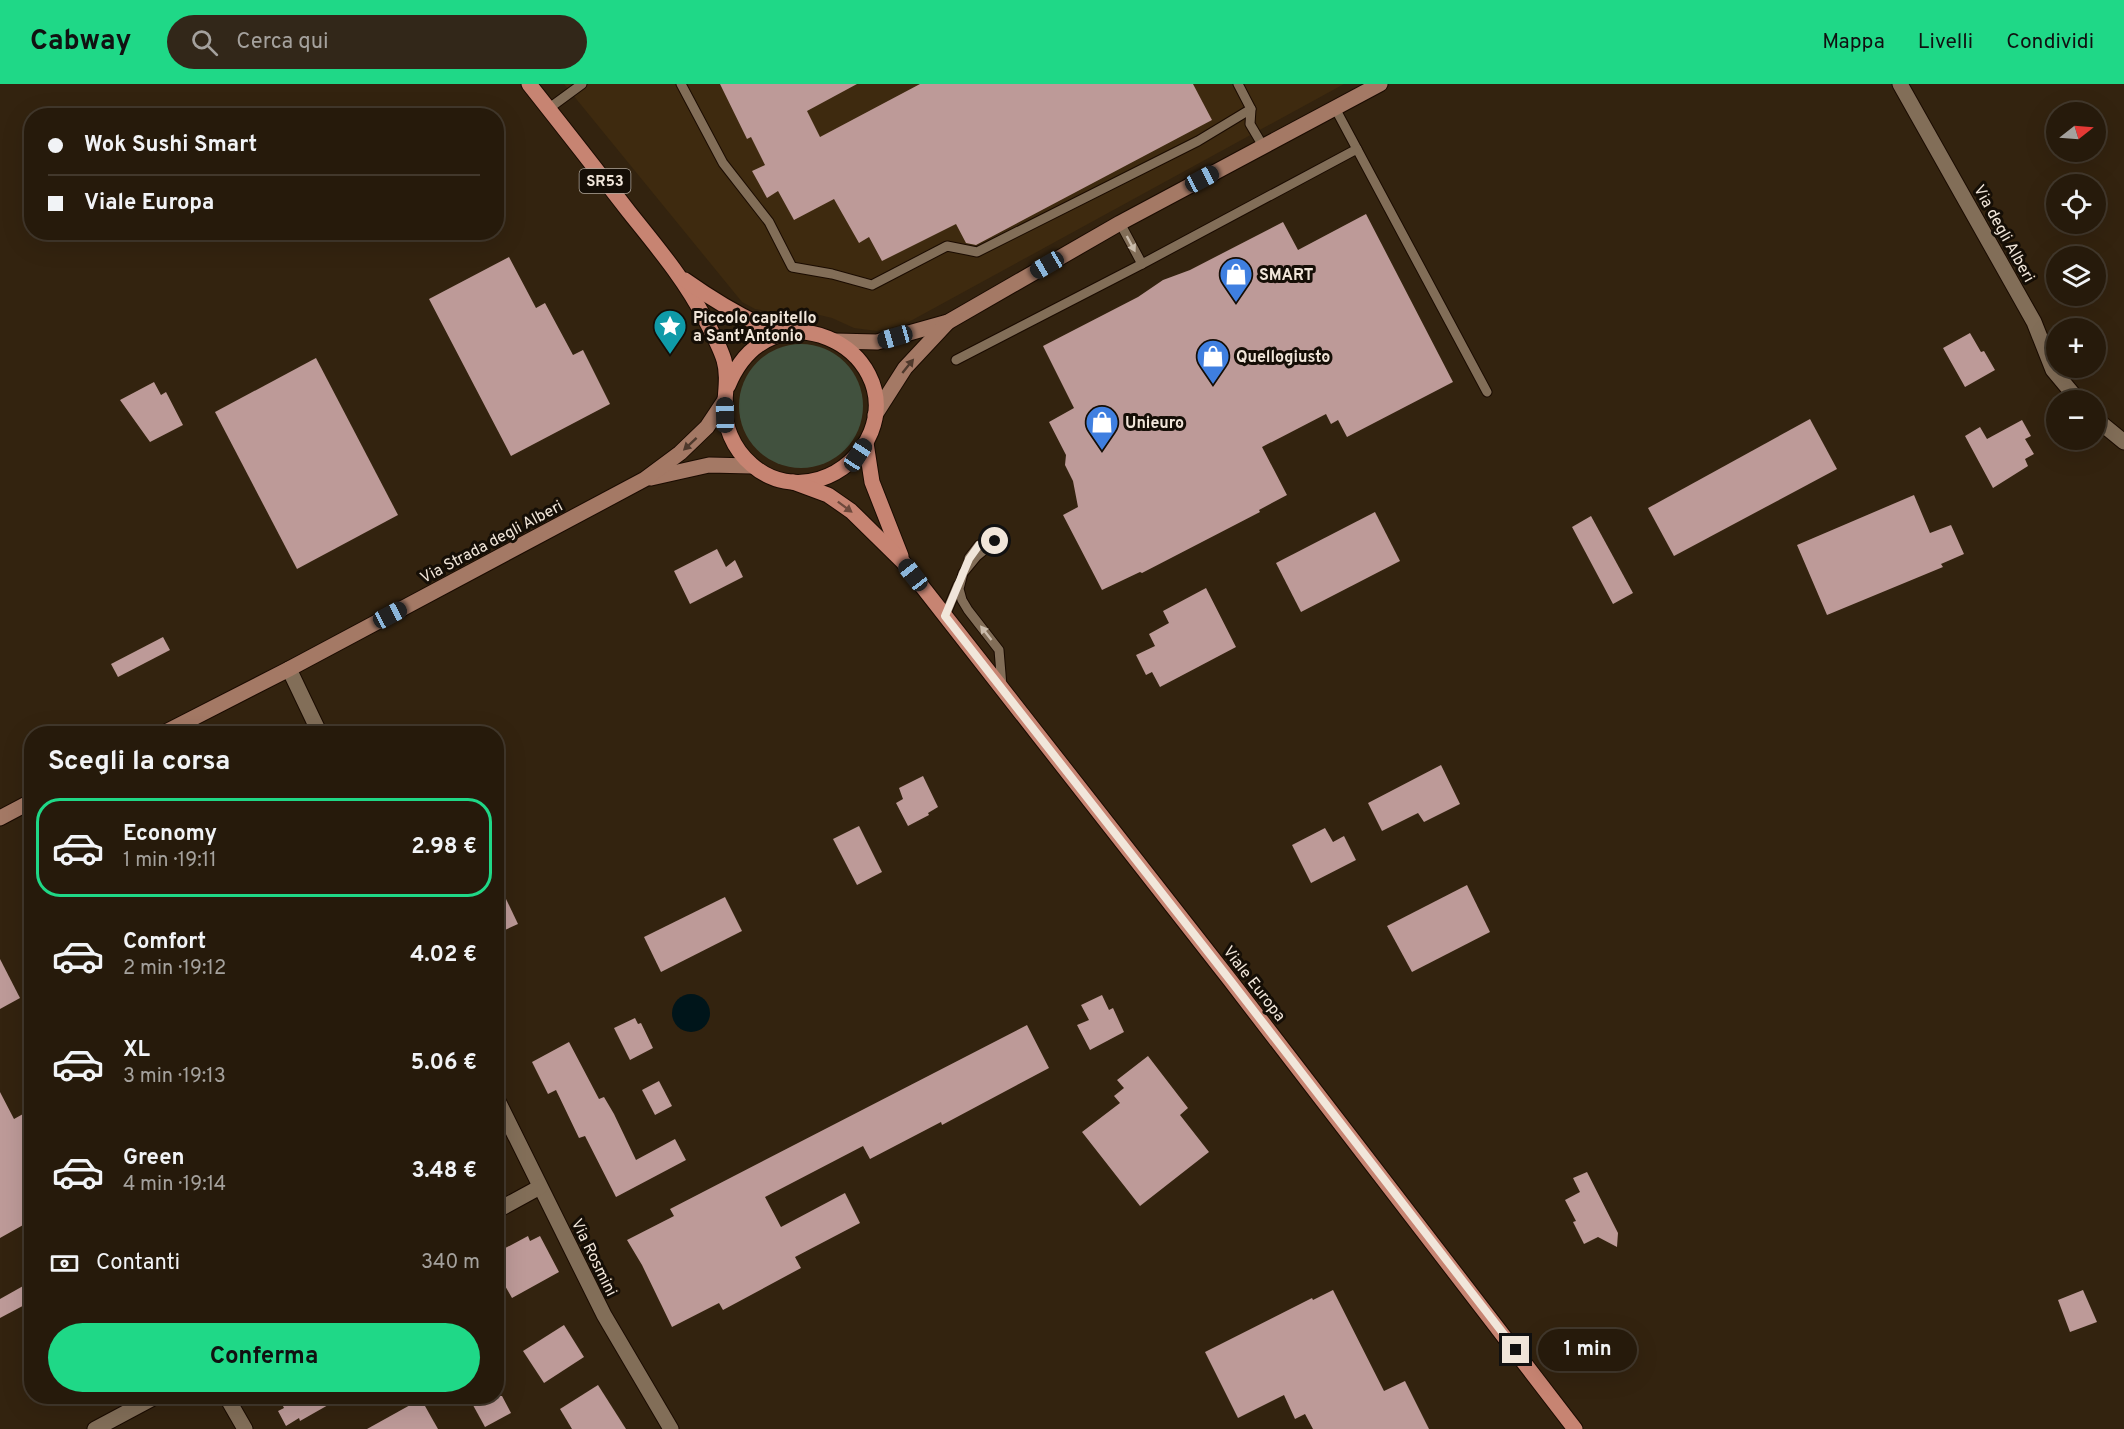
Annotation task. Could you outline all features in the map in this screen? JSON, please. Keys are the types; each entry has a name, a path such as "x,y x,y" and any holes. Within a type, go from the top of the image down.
{"main road":[{"name":"Viale Europa","path":"529,84 681,277 705,319 724,361 725,415 734,443 752,466 778,480 793,482 822,480 848,466 866,443 875,414 875,400 866,372 848,349 835,341 807,332 781,334 752,349 742,360 726,393"},
{"path":"835,341 877,342 948,322 1120,223 1380,84"},
{"name":"Viale Europa","path":"681,277 717,303 747,320 781,334"},
{"path":"875,414 905,368 948,322"},
{"name":"Via Strada degli Alberi","path":"178,726 645,479 680,453 707,427 726,393"},
{"name":"Viale Europa","path":"866,443 872,482 903,562"},
{"name":"Via Strada degli Alberi","path":"645,479 709,465 752,466"},
{"name":"Viale Europa","path":"793,482 828,495 851,511 903,562 1230,980 1575,1429"},
{"path":"0,818 24,805"}],"street":[{"name":"Via degli Alberi","path":"1900,84 2034,322 2053,370 2070,390"},
{"path":"2106,427 2124,442"},
{"path":"289,669 316,726"},
{"name":"Via Rosmini","path":"504,1113 604,1315 670,1429"},
{"path":"504,1207 540,1187"},
{"path":"95,1429 142,1404"},
{"path":"231,1404 245,1429"}],"lane":[{"path":"548,109 582,84"},
{"path":"681,84 723,163 769,222 792,267 832,274 872,285 947,246 977,252 1198,141 1251,109"},
{"path":"1238,84 1251,109 1250,124 1263,146"},
{"path":"1335,108 1487,392"},
{"path":"956,360 1357,149"},
{"path":"1120,223 1142,264"},
{"path":"945,616 969,559 979,545 995,541 977,556 963,573 959,589 968,610 999,650 1002,687"}],"shaded area":[{"path":"564,84 1344,84 905,324 877,331 854,328 832,318 799,310 773,312 755,309 742,302"},
{"path":"691,994 704,1000 710,1013 704,1026 691,1032 678,1026 672,1013 678,1000"}],"green space":[{"path":"801,344 825,349 845,362 858,382 863,406 858,430 845,450 825,463 801,468 777,463 757,450 744,430 739,406 744,382 757,362 777,349"}],"building":[{"path":"720,84 857,84 807,111 820,137 920,84 1193,84 1212,120 976,245 966,243 956,224 882,261 869,237 859,243 834,199 794,220 778,191 767,198 752,171 765,165 751,137 747,139"},
{"path":"1366,214 1453,382 1347,437 1338,420 1331,424 1326,414 1262,447 1287,495 1259,510 1260,512 1142,573 1102,590 1063,515 1078,507 1073,481 1065,465 1066,455 1049,422 1074,408 1043,346 1138,297 1163,280 1190,270 1283,222 1298,250"},
{"path":"509,257 536,308 545,303 573,355 583,350 610,404 511,456 429,299"},
{"path":"1970,333 1995,370 1965,387 1943,348"},
{"path":"316,358 398,515 297,569 215,412"},
{"path":"154,382 161,395 166,392 183,425 150,442 120,400"},
{"path":"1810,419 1837,469 1674,556 1648,508"},
{"path":"2022,420 2031,436 2025,439 2034,454 2025,459 2028,466 1993,488 1965,436 1980,427 1987,439"},
{"path":"1914,495 1930,533 1951,525 1964,554 1941,564 1943,567 1827,615 1797,545"},
{"path":"1375,512 1400,561 1301,612 1276,563"},
{"path":"1591,516 1633,593 1613,604 1572,527"},
{"path":"717,549 726,567 735,560 743,577 690,604 674,571"},
{"path":"1206,588 1236,647 1160,687 1152,672 1146,675 1136,655 1155,646 1149,634 1169,623 1163,611"},
{"path":"163,637 170,650 118,677 111,664"},
{"path":"1441,765 1460,804 1424,822 1418,813 1382,831 1368,803"},
{"path":"923,776 938,807 928,813 929,815 908,826 896,803 903,799 899,788"},
{"path":"859,826 882,872 857,885 833,839"},
{"path":"1325,828 1333,842 1344,836 1356,860 1311,883 1292,845"},
{"path":"1467,885 1490,932 1412,972 1387,926"},
{"path":"504,895 518,924 504,930"},
{"path":"725,897 742,931 661,972 644,937"},
{"path":"0,959 20,998 0,1009"},
{"path":"1102,995 1109,1010 1113,1008 1124,1032 1090,1050 1077,1025 1089,1020 1081,1005"},
{"path":"635,1018 638,1024 641,1023 653,1048 630,1060 614,1028"},
{"path":"1027,1025 1049,1068 942,1125 941,1122 870,1159 863,1146 765,1197 781,1227 845,1193 860,1223 795,1257 801,1268 723,1310 719,1303 672,1327 642,1265 627,1240 674,1216 670,1209"},
{"path":"569,1042 599,1099 604,1097 614,1114 636,1160 675,1139 686,1160 616,1197 585,1136 579,1138 556,1090 548,1094 532,1062"},
{"path":"1148,1056 1188,1108 1180,1115 1209,1152 1140,1206 1082,1132 1120,1103 1114,1096 1124,1088 1117,1080"},
{"path":"659,1081 672,1106 655,1115 642,1090"},
{"path":"0,1092 14,1119 24,1113 24,1224 0,1238"},
{"path":"1587,1172 1618,1233 1617,1247 1598,1237 1584,1244 1573,1222 1576,1221 1565,1200 1580,1192 1573,1178"},
{"path":"528,1236 530,1241 540,1236 559,1272 512,1298 504,1284 504,1249"},
{"path":"24,1286 24,1305 0,1318 0,1299"},
{"path":"1333,1290 1384,1391 1405,1381 1429,1429 1313,1429 1305,1414 1295,1419 1284,1395 1238,1418 1205,1352 1312,1298 1313,1300"},
{"path":"2083,1290 2097,1322 2070,1332 2058,1300"},
{"path":"564,1325 584,1357 544,1383 523,1351"},
{"path":"598,1385 626,1429 572,1429 560,1409"},
{"path":"504,1400 511,1413 485,1427 472,1404 504,1404"},
{"path":"282,1404 330,1404 286,1426 278,1411 284,1408"},
{"path":"412,1404 424,1404 438,1429 367,1429"}],"place":[{"name":"SMART","path":"1236,303"},
{"name":"Piccolo capitello a Sant'Antonio","path":"670,355"},
{"name":"Quellogiusto","path":"1213,385"},
{"name":"Unieuro","path":"1102,451"}],"route":[{"path":"995,541 979,545 969,559 945,616 1516,1350"}]}
